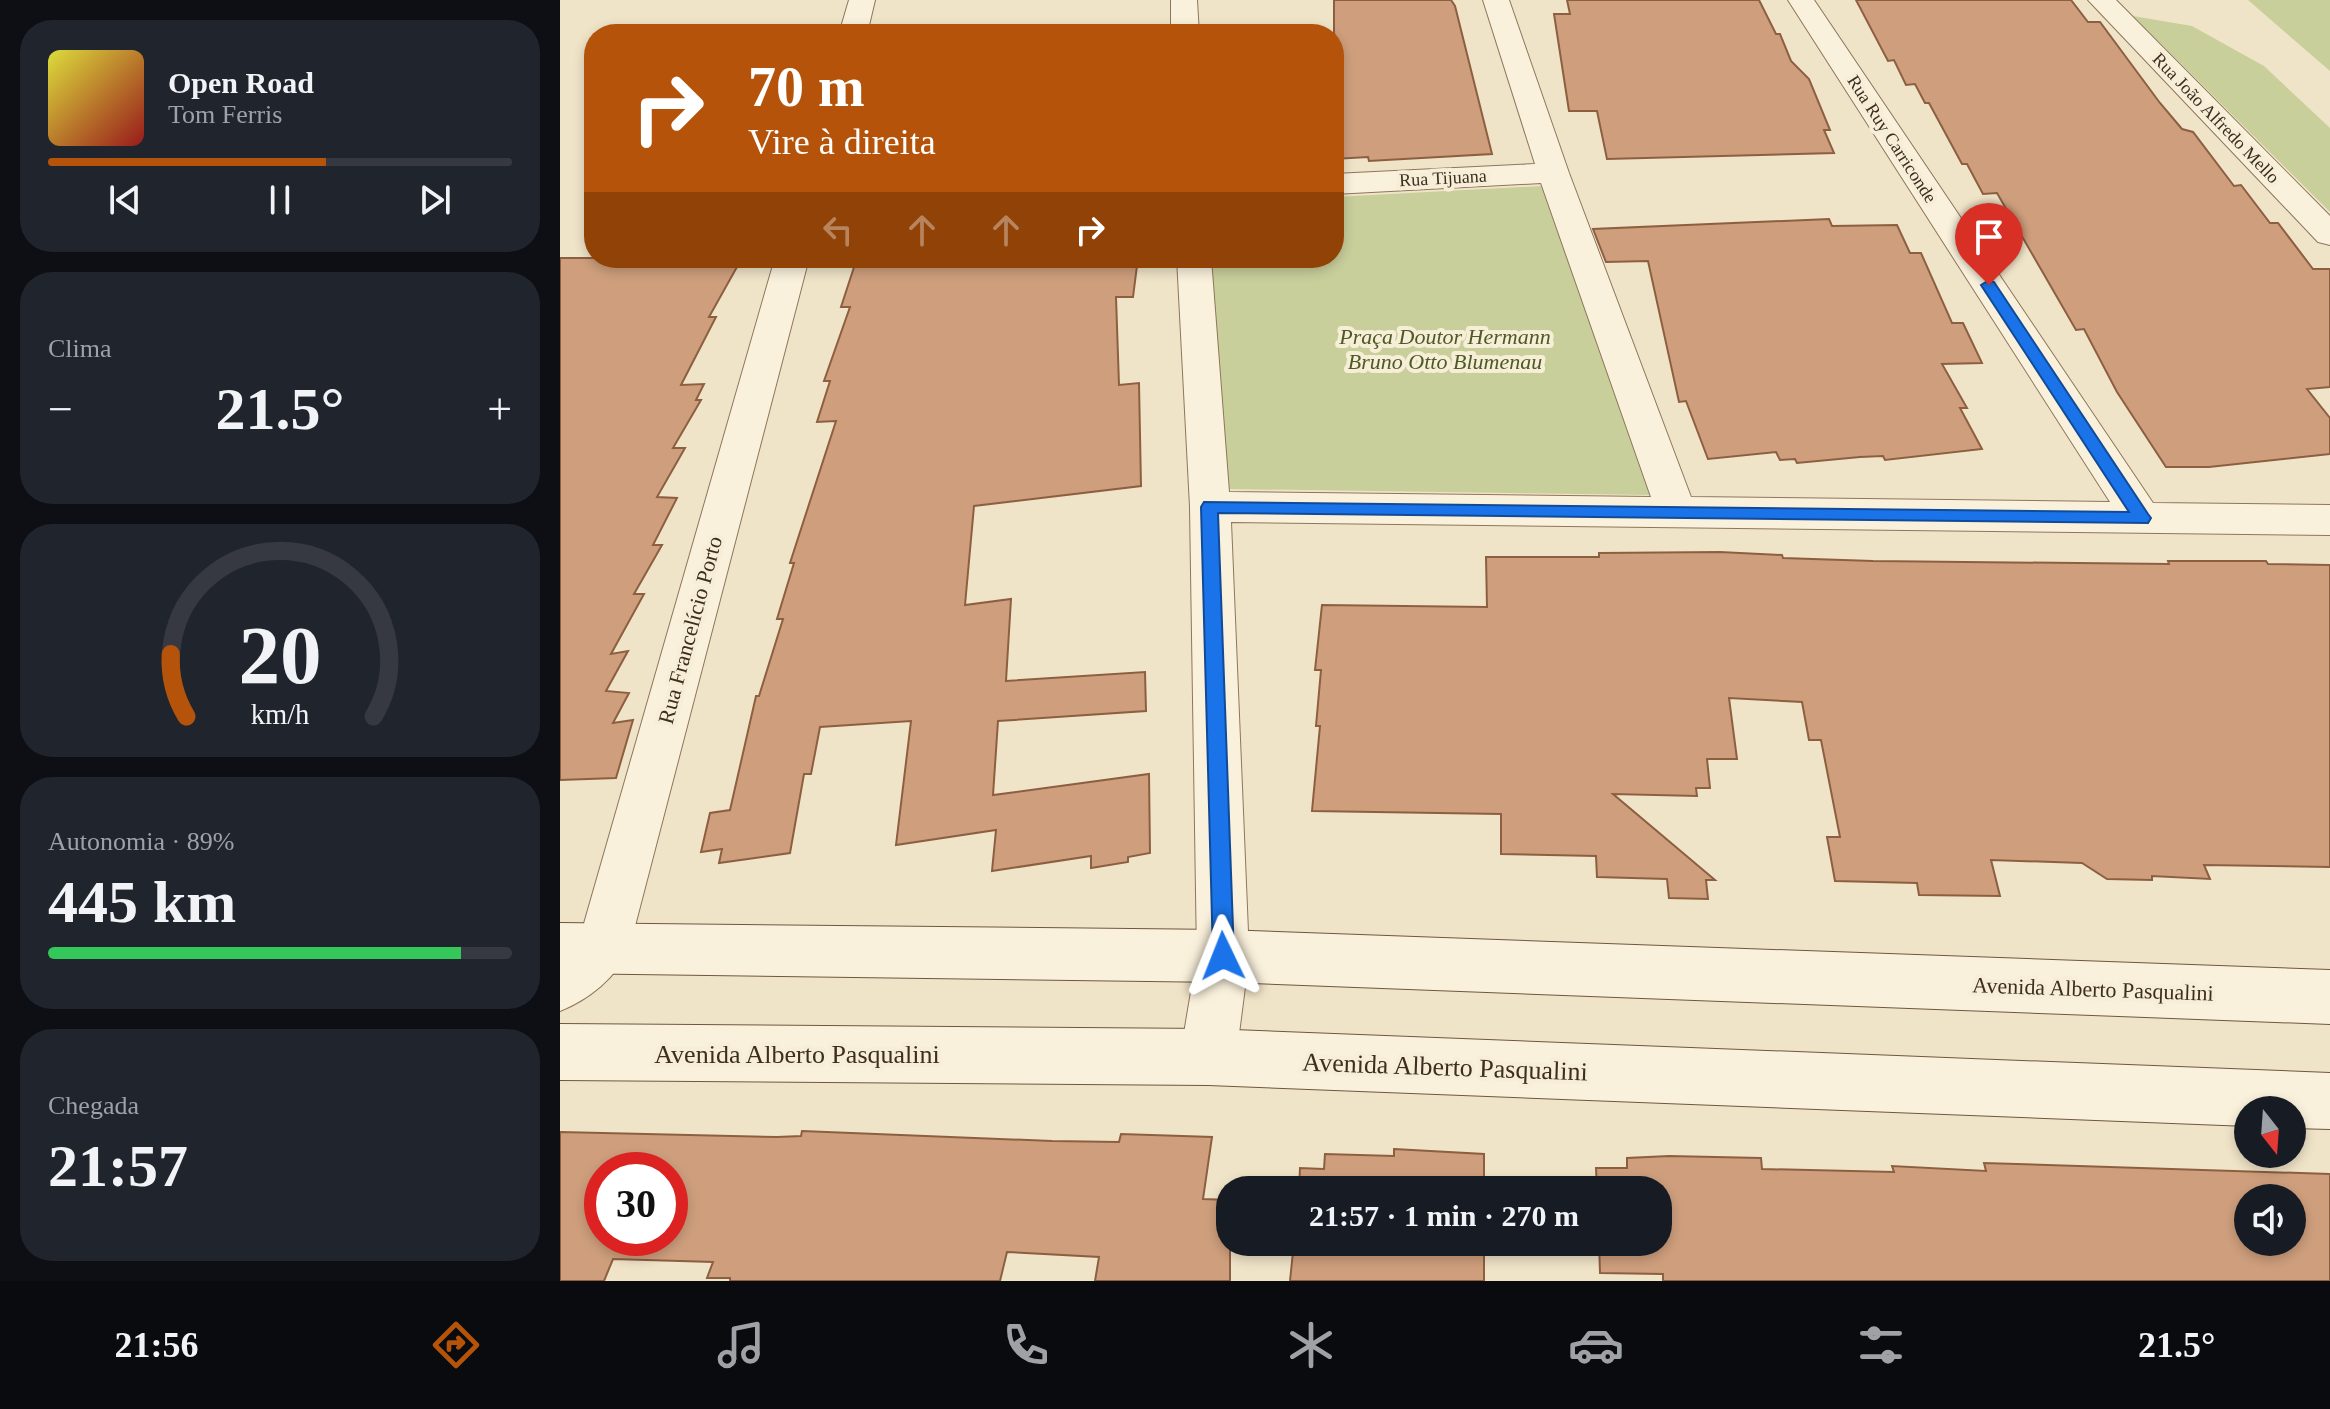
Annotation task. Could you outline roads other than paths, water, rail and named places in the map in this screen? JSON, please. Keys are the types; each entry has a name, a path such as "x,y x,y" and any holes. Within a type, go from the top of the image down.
{"street":[{"path":"856,24 862,0"},
{"path":"1184,0 1185,24"},
{"path":"1496,0 1553,173 1677,513"},
{"name":"Rua Ruy Carriconde","path":"1801,0 2142,518"},
{"name":"Rua João Alfredo Mello","path":"2101,0 2329,233"},
{"name":"Rua Tijuana","path":"1344,183 1553,173"},
{"name":"Rua Francelício Porto","path":"581,948 789,268"},
{"path":"1195,268 1210,507 1223,956 1208,1057"},
{"path":"1210,507 2330,520"},
{"path":"560,985 581,948"},
{"name":"Avenida Alberto Pasqualini","path":"581,948 1223,956 2330,997"},
{"name":"Avenida Alberto Pasqualini","path":"560,1052 1208,1057 2330,1101"}],"park label":[{"name":"Praça Doutor Hermann Bruno Otto Blumenau","path":"1445,348"}]}
